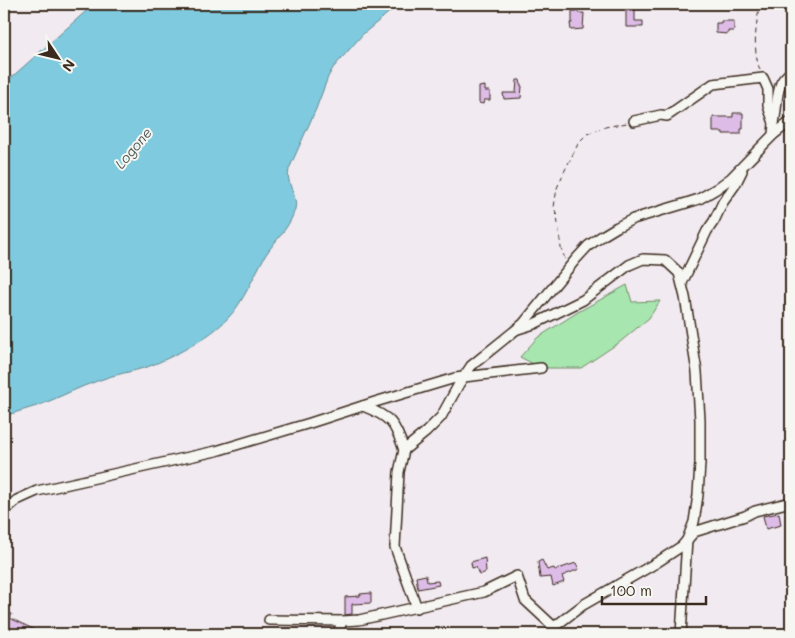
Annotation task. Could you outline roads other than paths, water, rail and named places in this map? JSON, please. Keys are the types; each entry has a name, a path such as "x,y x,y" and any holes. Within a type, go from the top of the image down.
{"street":[{"path":"773,135 781,81 791,71"},
{"path":"634,121 661,115 667,116 713,84 763,78 768,89 768,106 774,123"},
{"path":"404,450 426,432 440,417 464,377 476,362 528,318 588,246 633,219 680,205 716,190 731,178 773,135 791,121"},
{"path":"682,284 707,231 735,185 745,164"},
{"path":"517,329 534,324 584,300 629,265 643,259 665,260 679,273 697,372 700,420 698,496 694,522 687,540 682,634"},
{"path":"4,511 17,500 37,491 216,451 455,378 541,368"},
{"path":"363,406 380,413 391,422 404,450 399,472 396,548 417,608"},
{"path":"269,620 359,620 484,592 517,576 525,600 551,631 583,605 682,546 694,532 745,516 754,511 791,502"},
{"path":"338,634 342,621"}],"water":[{"name":"Logone","path":"94,4 399,4 363,34 333,68 328,77 289,169 289,180 296,204 293,216 265,256 243,297 228,318 212,332 179,353 157,363 106,378 40,405 4,416 4,84"}]}
